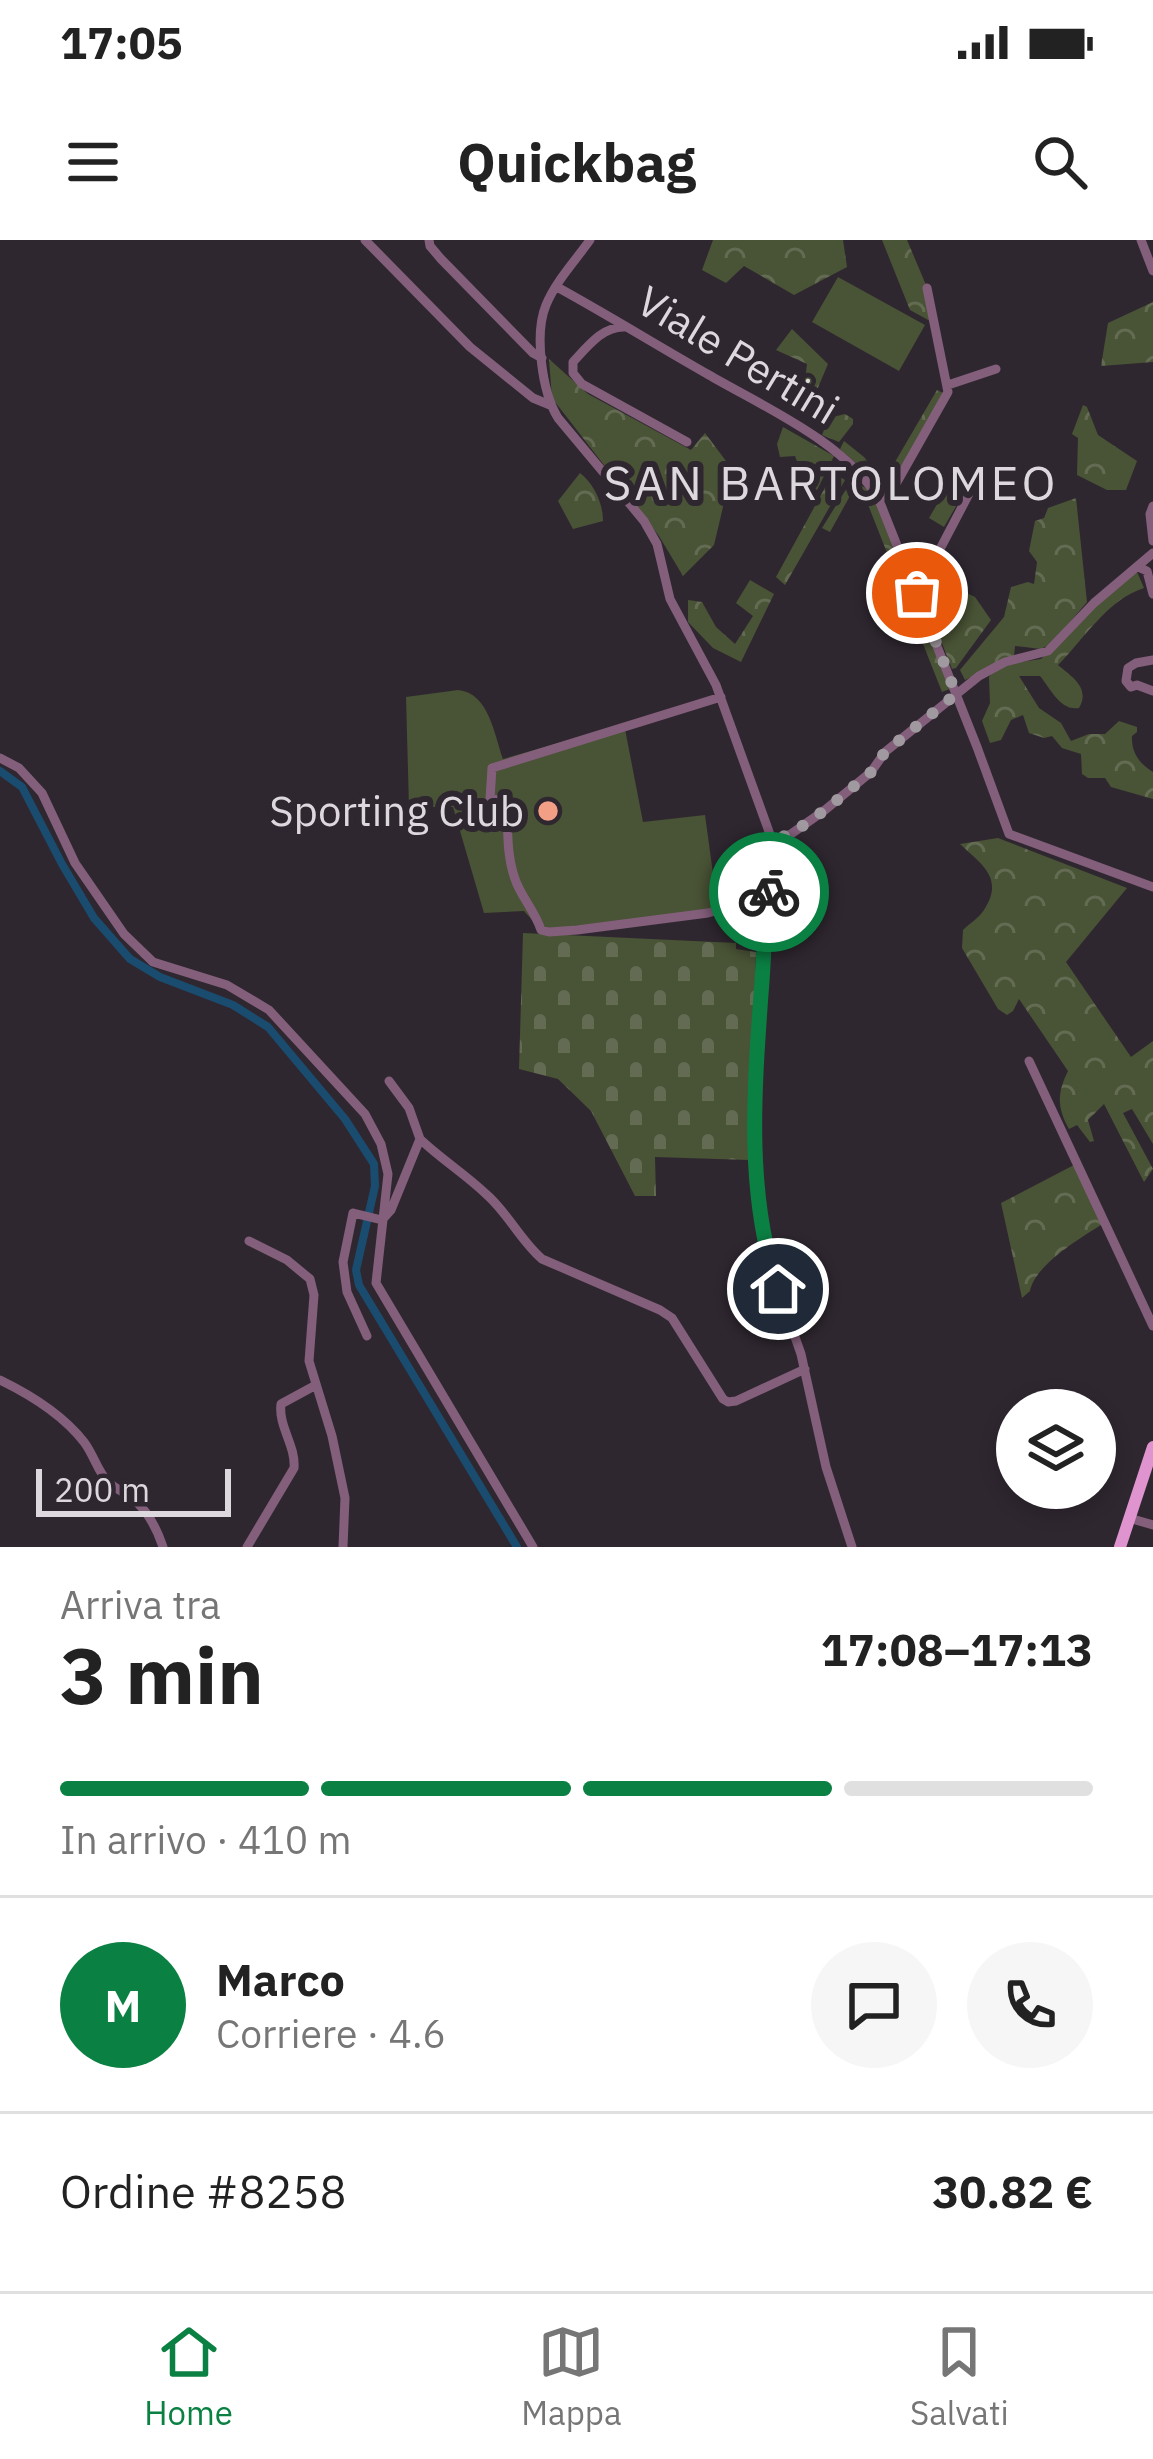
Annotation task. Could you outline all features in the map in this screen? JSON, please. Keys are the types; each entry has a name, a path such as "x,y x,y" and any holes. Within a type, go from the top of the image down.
{"main road":[{"path":"1120,1547 1153,1447"}],"street":[{"path":"365,240 470,346 533,398 550,405"},
{"path":"429,240 441,259 542,358"},
{"path":"590,240 556,286 542,320 550,405 644,520 657,544 670,599 721,697 772,840 754,1171 767,1257 805,1369 826,1467 852,1547"},
{"path":"1141,240 1153,271"},
{"name":"Viale Pertini","path":"556,286 822,442 856,470 879,500 1009,834 1153,887"},
{"path":"879,500 897,482 949,392 927,288"},
{"path":"631,328 617,326 601,334 573,362 573,374 582,384 687,442"},
{"path":"948,385 996,369"},
{"path":"917,593 982,469"},
{"path":"1153,506 1153,541"},
{"path":"772,840 808,823 871,772 885,752 994,666 1048,651 1094,603 1153,553"},
{"path":"1138,566 1147,571 1153,594"},
{"path":"1153,660 1128,668 1126,677 1128,685 1153,691"},
{"path":"721,697 492,768 490,799 507,801 509,857 516,883 541,930 577,930 708,913 767,899"},
{"path":"0,758 19,768 42,794 75,863 124,934 153,962 227,985 269,1010 364,1114 381,1144 388,1187 376,1283 533,1547"},
{"path":"1030,1060 1153,1326"},
{"path":"388,1081 409,1108 420,1139 487,1194 542,1259 672,1318 723,1399 736,1401 805,1369"},
{"path":"382,1220 391,1210 420,1139"},
{"path":"367,1336 346,1292 343,1262 353,1213 382,1220"},
{"path":"249,1241 310,1279 314,1295 309,1360 345,1498 343,1547"},
{"path":"0,1380 41,1403 74,1430 106,1481 144,1510 163,1547"},
{"path":"247,1547 294,1468 281,1404 316,1385"},
{"path":"1129,1518 1153,1525"}],"green space":[{"path":"713,240 843,240 847,267 794,295 744,266 726,283 702,270"},
{"path":"882,240 907,240 926,285 930,321 910,310"},
{"path":"838,277 925,325 899,371 812,322"},
{"path":"1153,302 1153,362 1101,366 1108,323"},
{"path":"792,329 828,364 814,397 804,387 807,364 776,350"},
{"path":"549,359 588,394 691,450 705,433 732,469 714,545 683,576 659,536 552,398"},
{"path":"937,390 945,394 893,482 873,484 840,449 844,441 877,473 888,474"},
{"path":"1083,405 1098,435 1137,461 1126,490 1107,490 1077,475 1078,438 1072,434"},
{"path":"845,414 853,424 839,442 822,435 829,418"},
{"path":"783,427 834,456 817,490 806,492 809,474 795,456 780,457 777,444"},
{"path":"580,473 597,494 603,521 573,529 558,501"},
{"path":"833,473 845,480 785,585 776,577"},
{"path":"856,483 868,489 878,506 952,688 942,692 865,497 851,494 830,532 822,528 845,491"},
{"path":"947,487 962,496 944,527 929,518"},
{"path":"1076,498 1087,602 1051,644 1041,649 1015,646 1014,656 965,680 960,670 1004,617 1011,587 1034,584 1037,562 1029,551 1035,521 1044,518 1048,508"},
{"path":"1137,572 1144,588 1108,610 1058,665 1081,689 1079,708 1061,703 1040,676 1019,676 1039,708 1061,723 1071,741 1105,734 1119,721 1137,727 1133,748 1153,772 1153,799 1111,787 1105,778 1088,778 1082,774 1081,754 1062,748 1052,736 1029,733 1023,715 1011,720 1001,740 990,743 982,721 990,703 993,671 1041,659 1091,607"},
{"path":"750,580 774,594 741,662 713,648 688,622 688,600 702,602 716,627 735,644 753,616 736,603"},
{"path":"950,585 975,597 991,620 952,669 927,605 930,586"},
{"name":"Sporting Club","path":"458,690 483,707 503,759 624,724 643,822 705,815 718,910 541,930 524,911 484,913 453,807 409,807 406,697"},
{"path":"998,838 1127,888 1066,962 1131,1057 1153,1041 1153,1144 1132,1109 1123,1113 1153,1169 1144,1182 1104,1104 1088,1120 1094,1141 1077,1125 1069,1129 1060,1100 1068,1071 1019,999 1007,1015 998,1009 962,948 963,930 984,910 992,889 988,872 960,844"},
{"path":"523,933 736,943 736,949 756,952 749,1160 655,1157 656,1196 635,1196 591,1111 558,1079 519,1069"},
{"path":"1074,1165 1101,1225 1049,1262 1022,1298 1001,1203"}],"waterway":[{"path":"0,771 22,787 94,918 130,959 160,977 233,1005 268,1027 345,1119 374,1164 375,1186 356,1270 359,1285 517,1547"}],"way so far":[{"path":"769,892 772,840 791,834 825,810 871,772 885,752 956,694 917,593"}],"place":[{"name":"Sporting Club","path":"548,811"}],"district":[{"name":"SAN BARTOLOMEO","path":"831,483"}],"route":[{"path":"769,892 754,1171 767,1257 778,1289"}]}
